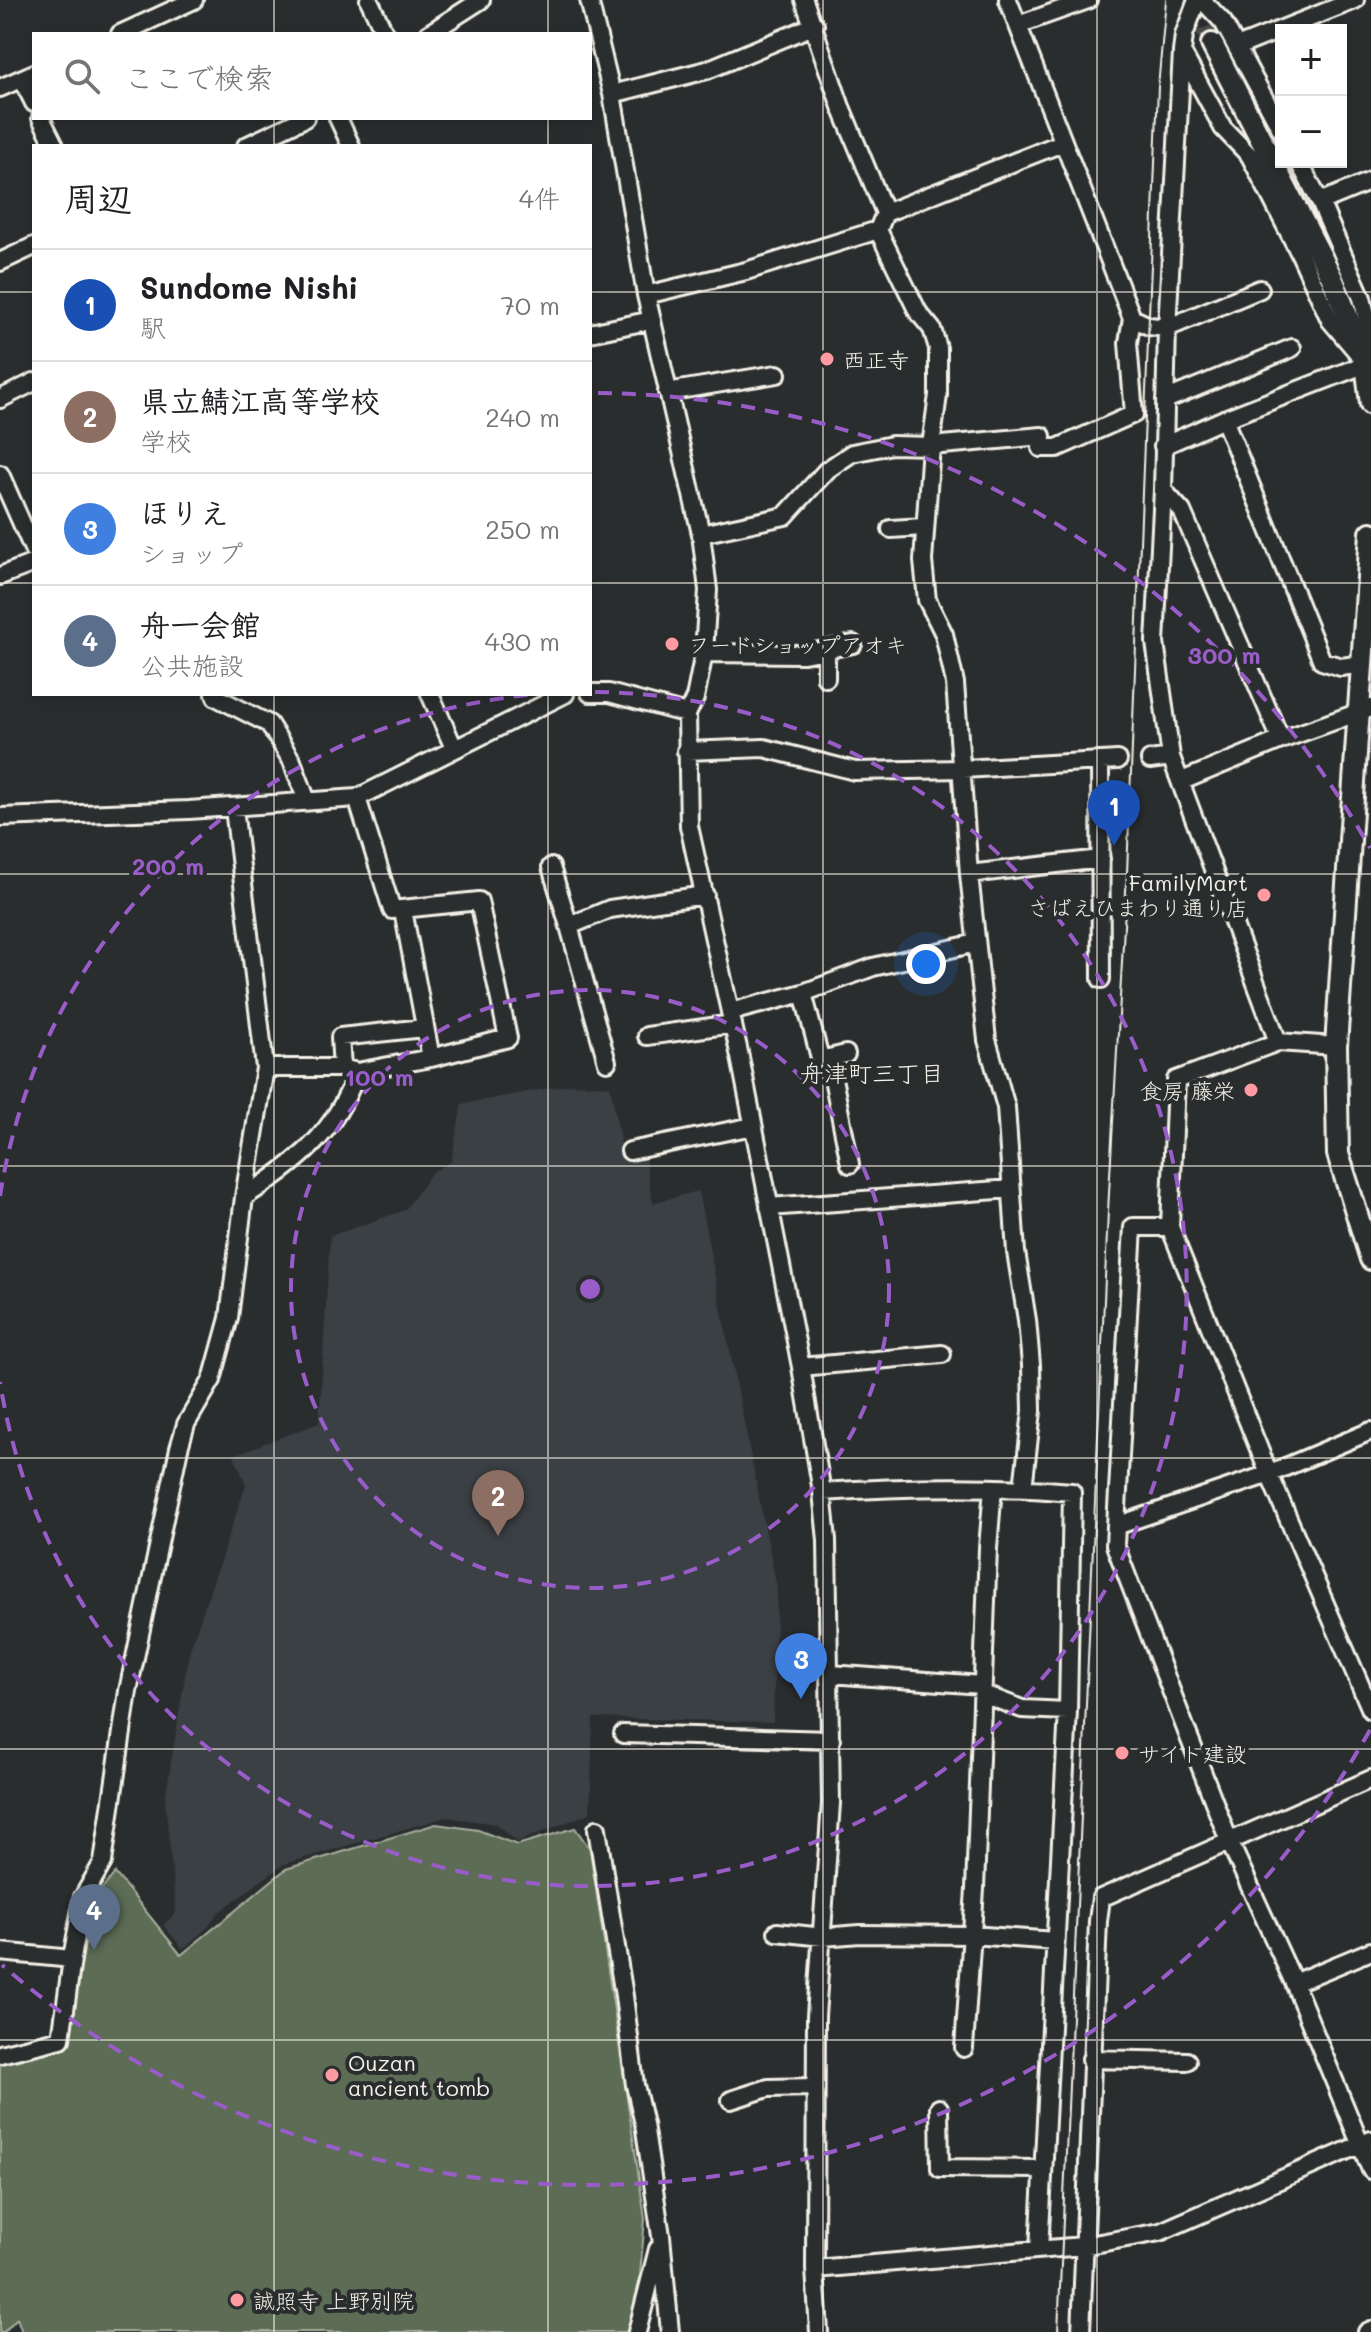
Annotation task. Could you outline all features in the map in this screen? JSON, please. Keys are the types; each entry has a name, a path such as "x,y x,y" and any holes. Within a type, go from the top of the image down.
{"street":[{"path":"124,32 194,0"},
{"path":"369,0 384,32"},
{"path":"431,32 481,0"},
{"path":"589,0 612,94 646,295 701,534 708,590 704,653 695,698 687,714 689,826 801,1367 827,1540 831,1803 816,2016 815,2269 819,2332"},
{"path":"804,0 841,107 885,213 878,230 918,312 932,329 938,348 938,395 923,527 923,561 927,600 944,634 955,683 969,874 987,1040 1006,1107 1016,1252 1031,1365 1032,1411 1023,1488"},
{"path":"701,534 785,516 827,470 852,453 892,445 931,446 1042,436 1041,448 1057,448 1134,414 1128,343 1132,318 1008,0"},
{"path":"1018,25 1088,0"},
{"path":"1275,118 1223,22 1199,0 1184,35 1182,52 1155,642 1171,757 1278,1042"},
{"path":"1237,47 1355,0"},
{"path":"612,94 707,70 815,25"},
{"path":"1212,44 1332,278 1369,363"},
{"path":"1182,52 1223,128 1250,156 1330,320 1369,363"},
{"path":"0,88 28,76"},
{"path":"42,120 54,144"},
{"path":"250,144 301,120"},
{"path":"339,120 350,144"},
{"path":"885,213 1062,143"},
{"path":"1302,168 1362,298 1369,327 1371,404"},
{"path":"1320,202 1371,181"},
{"path":"646,295 746,271 878,230"},
{"path":"0,262 32,247"},
{"path":"1132,318 1149,326 1167,328 1260,289"},
{"path":"592,333 652,320"},
{"path":"1165,400 1292,348"},
{"path":"1163,446 1369,363"},
{"path":"667,392 777,374"},
{"path":"0,399 32,383"},
{"path":"1224,419 1322,661 1341,667 1363,664"},
{"path":"0,474 32,546"},
{"path":"1163,490 1182,511 1281,740"},
{"path":"891,529 923,527"},
{"path":"1371,533 1363,664 1366,709 1336,1046 1338,1154 1371,1259"},
{"path":"0,576 32,564"},
{"path":"704,653 804,654 853,644"},
{"path":"826,649 826,678"},
{"path":"592,693 609,693 687,714"},
{"path":"216,696 269,724 292,761 307,801"},
{"path":"431,696 454,748"},
{"path":"0,817 234,808 357,798 561,696"},
{"path":"1182,781 1366,709"},
{"path":"686,751 764,748 855,771 963,769 1118,760"},
{"path":"1150,760 1171,757"},
{"path":"1100,761 1101,979"},
{"path":"265,1068 350,1070 431,1058 508,1038 479,901 392,910 357,798"},
{"path":"0,2054 61,2039 83,1897 103,1862 128,1691 179,1448 186,1424 212,1380 229,1318 265,1068 234,808"},
{"path":"969,874 1101,859"},
{"path":"551,867 607,1062"},
{"path":"569,926 610,909 705,895"},
{"path":"403,910 431,1058"},
{"path":"647,1036 731,1018 873,967 976,943"},
{"path":"803,993 820,1058 846,1054"},
{"path":"244,1197 285,1170 317,1143 348,1096 350,1070 340,1037 424,1028"},
{"path":"1336,1046 1278,1042 1176,1080 1170,1227 1269,1474 1371,1710"},
{"path":"829,1058 850,1164"},
{"path":"630,1151 753,1126"},
{"path":"769,1207 1011,1189"},
{"path":"1170,1227 1133,1227 1115,1545 1229,1841 1365,2143 1371,2170"},
{"path":"801,1367 942,1354"},
{"path":"1116,1526 1269,1474 1371,1431"},
{"path":"822,1492 886,1488 1023,1488 1072,1492 1068,1711 1039,2250"},
{"path":"964,2048 993,1488"},
{"path":"830,1674 982,1690 1022,1709 1068,1711"},
{"path":"623,1734 831,1740"},
{"path":"1081,2332 1091,2059 1101,1898 1371,1779"},
{"path":"597,1829 661,2236 670,2332"},
{"path":"777,1932 823,1937 860,1934 971,1935 1055,1941"},
{"path":"1294,1983 1371,1951"},
{"path":"0,1952 72,1959"},
{"path":"1091,2059 1187,2061"},
{"path":"731,2100 768,2088 815,2087"},
{"path":"939,2108 940,2168 1043,2169"},
{"path":"815,2269 1083,2246 1160,2232 1365,2143"},
{"path":"637,2332 661,2236"}],"shaded area":[{"path":"572,1084 610,1086 623,1155 631,1161 645,1158 653,1203 698,1191 777,1588 773,1722 593,1718 590,1813 517,1842 496,1824 446,1817 284,1864 219,1912 209,1926 183,1949 163,1925 176,1913 165,1800 189,1652 246,1485 234,1455 319,1423 330,1236 405,1210 432,1172 451,1162 462,1104"}],"green space":[{"name":"Ouzan ancient tomb","path":"436,1824 478,1830 517,1845 575,1828 590,1849 645,2219 637,2308 627,2332 22,2332 17,2318 4,2332 0,2332 0,2061 67,2047 90,1895 99,1893 115,1873 181,1955 286,1869"}],"tunnel":[{"path":"1194,0 1212,44"}],"tram line":[{"path":"1058,2332 1108,1211 1127,873 1158,87 1166,0"}],"place":[{"name":"西正寺","path":"827,359"},
{"name":"フードショップアオキ","path":"672,644"},
{"name":"Sundome Nishi","path":"1114,846"},
{"name":"FamilyMart さばえひまわり通り店","path":"1264,895"},
{"name":"食房 藤栄","path":"1251,1090"},
{"name":"県立鯖江高等学校","path":"498,1536"},
{"name":"ほりえ","path":"801,1699"},
{"name":"サイト建設","path":"1122,1753"},
{"name":"舟一会館","path":"94,1950"},
{"name":"Ouzan ancient tomb","path":"332,2075"},
{"name":"誠照寺 上野別院","path":"237,2300"}],"district":[{"name":"舟津町三丁目","path":"872,1072"}]}
